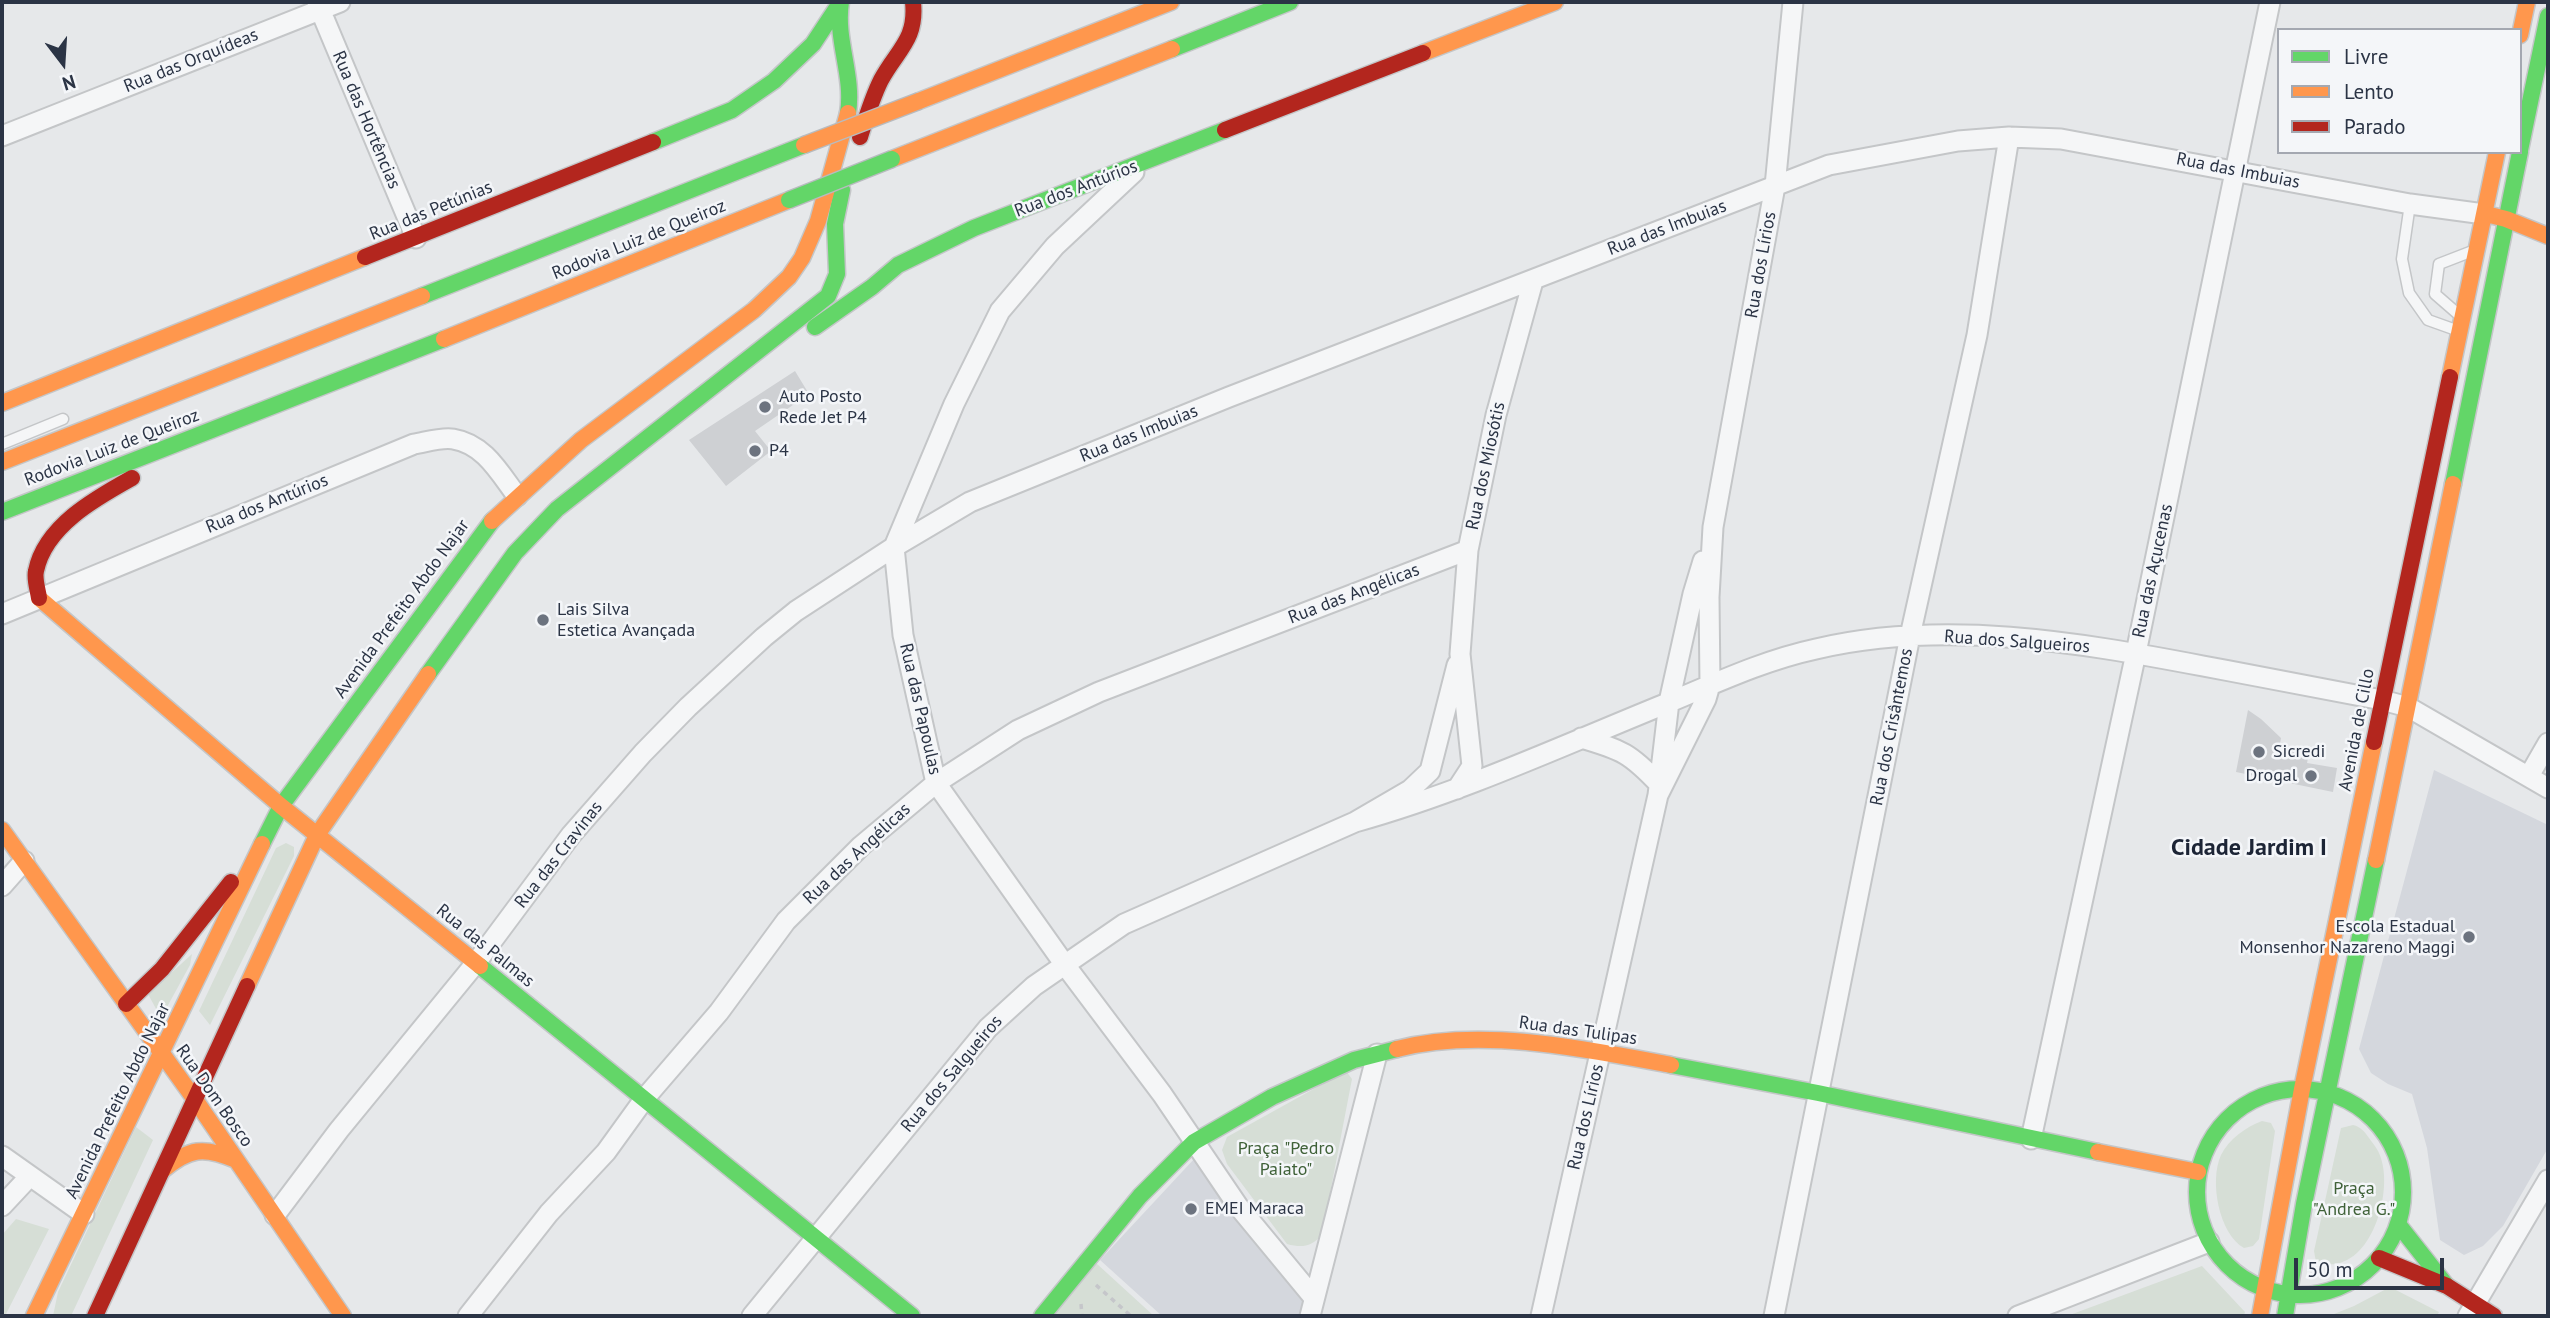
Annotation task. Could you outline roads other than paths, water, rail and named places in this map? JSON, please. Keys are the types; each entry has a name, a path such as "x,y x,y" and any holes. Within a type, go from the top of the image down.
{"main road":[{"name":"Rua das Petúnias","path":"2,403 732,110 774,81 813,44 841,2"},
{"name":"Avenida Prefeito Abdo Najar","path":"34,1316 281,806 485,528 517,496 595,429 694,357 770,297 787,280 802,258 838,152 849,110 850,89 839,27 841,2"},
{"path":"95,1316 317,835 464,621 514,553 557,509 635,447 798,305 828,296 837,279 835,229 839,198 873,96 912,34 913,2"},
{"name":"Rodovia Luiz de Queiroz","path":"2,462 1171,2"},
{"name":"Rodovia Luiz de Queiroz","path":"2,513 1290,2"},
{"name":"Rua dos Antúrios","path":"635,447 685,422 909,259 974,228 1555,2"},
{"path":"2521,28 2527,2"},
{"path":"2522,141 2548,16"},
{"name":"Avenida de Cillo","path":"2260,1316 2302,1089 2497,154"},
{"path":"2285,1316 2327,1093 2519,154"},
{"path":"2484,214 2506,219 2548,236"},
{"path":"798,305 791,285 802,258"},
{"path":"798,305 829,312 845,306"},
{"path":"39,598 36,573 44,552 58,533 79,513 112,489 221,435 349,377"},
{"name":"Rua das Palmas","path":"39,598 281,806 912,1316"},
{"path":"125,1004 177,952 272,825"},
{"name":"Rua Dom Bosco","path":"2,830 196,1101 343,1316"},
{"name":"Rua das Tulipas","path":"1042,1316 1140,1196 1194,1142 1272,1097 1354,1059 1416,1044 1475,1038 1601,1052 1818,1093 2198,1172"},
{"path":"2302,1089 2327,1093 2349,1101 2369,1115 2396,1154 2402,1177 2403,1200 2398,1224 2379,1258 2360,1275 2338,1287 2314,1294 2288,1294 2264,1289 2242,1278 2224,1262 2209,1242 2197,1208 2198,1172 2205,1149 2218,1129 2235,1112 2255,1099 2278,1091 2302,1089"},
{"path":"163,1170 178,1156 197,1149 218,1151 236,1160"},
{"path":"2398,1224 2447,1286 2472,1310 2494,1316"},
{"path":"2379,1258 2447,1286"}],"street":[{"name":"Rua das Orquídeas","path":"2,136 319,6 341,2"},
{"name":"Rua dos Lírios","path":"1541,1316 1659,790 1669,702 1693,594 1713,527 1775,186 1793,2"},
{"name":"Rua das Açucenas","path":"2031,1139 2136,653 2270,2"},
{"name":"Rua das Hortências","path":"319,6 416,238"},
{"path":"2533,89 2548,61"},
{"name":"Rua das Imbuias","path":"894,547 970,502 1229,397 1829,165 1958,141 2009,137 2061,139 2410,204 2484,214"},
{"name":"Rua dos Crisântemos","path":"1774,1316 1910,636 1977,335 2009,137"},
{"name":"Rua das Papoulas","path":"1145,162 1055,246 1000,310 954,404 894,547 903,635 936,783 1312,1307"},
{"name":"Rua dos Miosótis","path":"1430,771 1460,654 1468,550 1496,415 1532,281"},
{"name":"Rua dos Antúrios","path":"2,614 414,444 451,438 478,448 517,496"},
{"name":"Rua dos Lírios","path":"1659,790 1706,699 1710,685 1709,597 1713,527"},
{"name":"Rua das Cravinas","path":"275,1215 338,1130 475,964 571,835 643,753 764,637 796,611 894,547"},
{"name":"Rua das Angélicas","path":"468,1316 549,1213 606,1152 645,1098 719,1012 786,921 861,846 936,783 1018,730 1099,692 1468,550"},
{"name":"Rua dos Salgueiros","path":"1355,822 1457,789 1753,668 1814,649 1857,641 1910,636 1988,636 2068,642 2408,707"},
{"name":"Rua dos Miosótis","path":"1457,789 1472,766 1460,654"},
{"path":"2408,707 2548,788"},
{"path":"1581,738 1619,749 1636,760 1659,790"},
{"path":"2529,776 2548,743"},
{"path":"1430,771 1457,789"},
{"name":"Rua dos Salgueiros","path":"752,1316 988,1028 1034,986 1124,924 1355,822 1410,790 1430,771"},
{"path":"2,886 24,861"},
{"path":"1312,1307 1377,1054"},
{"path":"2,1156 84,1214"},
{"path":"2,1206 30,1176"},
{"path":"2472,1310 2548,1180"},
{"path":"2018,1316 2209,1242"}],"lane":[{"path":"2410,204 2402,259 2409,293 2428,320 2461,325"},
{"path":"2461,325 2435,294 2440,264 2477,249"},
{"path":"161,387 281,352"},
{"path":"2,444 73,415"}],"place":[{"name":"Auto Posto Rede Jet P4","path":"765,407"},
{"name":"P4","path":"755,451"},
{"name":"Lais Silva Estetica Avançada","path":"543,620"},
{"name":"Sicredi","path":"2259,752"},
{"name":"Drogal","path":"2311,776"},
{"name":"Escola Estadual Monsenhor Nazareno Maggi","path":"2469,937"},
{"name":"EMEI Maraca","path":"1191,1209"}],"district":[{"name":"Cidade Jardim I","path":"2249,848"}],"park label":[{"name":"Praça \"Pedro Paiato\"","path":"1286,1159"},
{"name":"Praça \"Andrea G.\"","path":"2354,1199"}]}
